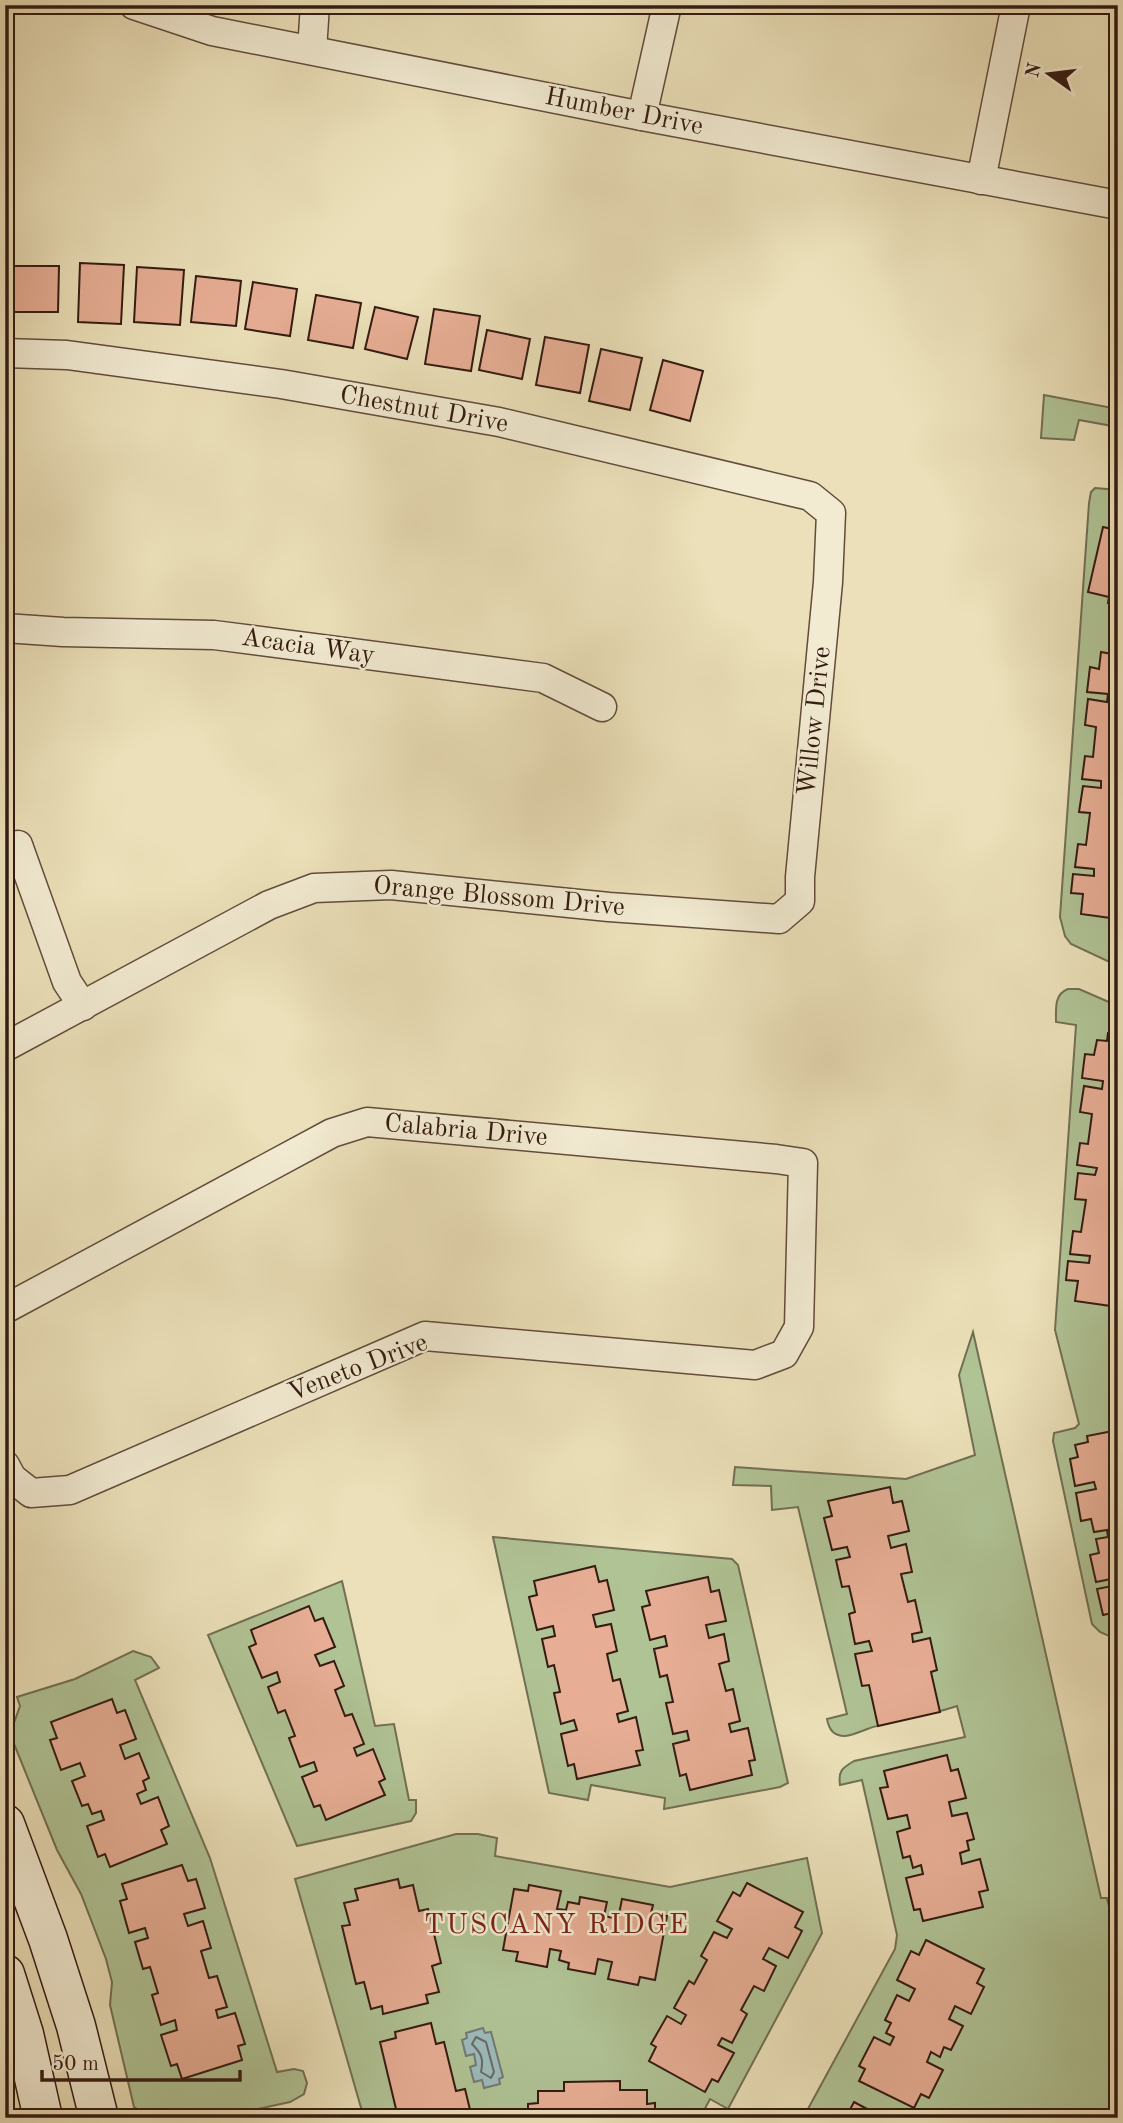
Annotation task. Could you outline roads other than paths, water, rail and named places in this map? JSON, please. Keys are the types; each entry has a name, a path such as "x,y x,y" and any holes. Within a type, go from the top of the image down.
{"main road":[{"path":"5,1824 48,1939 76,2026 99,2118"},
{"path":"5,1974 24,2034 43,2118"}],"street":[{"name":"Humber Drive","path":"134,5 212,31 642,116 1118,205"},
{"path":"312,50 316,5"},
{"path":"642,116 667,5"},
{"path":"981,180 1016,5"},
{"name":"Chestnut Drive","path":"5,354 67,355 281,384 499,422 810,496 831,513"},
{"name":"Willow Drive","path":"779,919 800,901 828,582 831,513"},
{"name":"Acacia Way","path":"5,628 214,635 542,678 602,707"},
{"path":"18,845 67,982 83,1006"},
{"name":"Orange Blossom Drive","path":"5,1047 269,905 314,888 391,885 609,907 779,919"},
{"name":"Calabria Drive","path":"5,1309 332,1133 367,1122 776,1158 803,1163 799,1327 784,1354"},
{"name":"Veneto Drive","path":"5,1465 12,1478 31,1493 70,1490 425,1336 755,1366 784,1354"}],"water":[{"path":"483,2028 485,2033 491,2032 503,2077 499,2079 500,2084 484,2088 482,2080 474,2082 470,2067 476,2065 474,2054 466,2056 462,2040 467,2038 466,2033"}],"district":[{"name":"TUSCANY RIDGE","path":"557,1926"}]}
